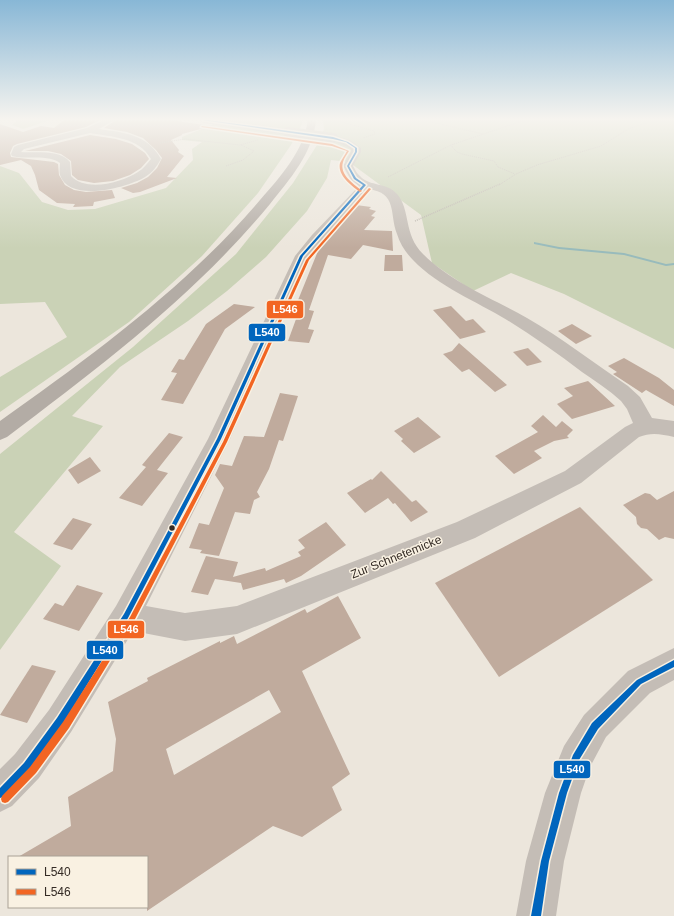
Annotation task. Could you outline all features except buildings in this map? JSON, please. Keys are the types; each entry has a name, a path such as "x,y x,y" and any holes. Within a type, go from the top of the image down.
{"main road":[{"path":"0,432 98,360 214,257 263,205 294,163"}],"street":[{"path":"65,163 65,176 70,184 82,187 100,188 117,184 143,174 153,163"},
{"path":"350,163 348,166 355,178 365,185 375,185 382,188 395,199 399,206 401,226 407,243 418,258 459,288 513,316 581,362 630,399 639,410 645,426 660,426 674,429"},
{"path":"0,794 27,766 55,728 126,616 219,439 302,256 312,242 344,210 365,185"},
{"name":"Zur Schnetemicke","path":"126,616 185,627 237,620 466,530 573,477 632,432 645,426"},
{"path":"536,916 545,861 563,793 576,758 595,726 639,682 674,663"}],"path":[{"path":"226,166 235,163"},
{"path":"365,185 379,182 414,163"},
{"path":"495,163 498,167 516,174"},
{"path":"401,226 481,193 516,174 545,163"}],"green space":[{"path":"190,163 279,163 258,193 202,256 129,322 0,412 0,377 67,337 45,302 0,304 0,166 19,173 42,202 68,210 95,209 166,188"},
{"path":"306,163 330,163 327,178 307,211 266,257 227,291 188,321 120,367 72,416 103,426 14,532 61,566 0,650 0,454 133,347 236,254 293,183"},
{"path":"350,163 674,163 674,349 564,294 511,273 473,291 432,263 421,215"}],"waterway":[{"path":"535,243 559,248 624,254 666,265 674,264"}],"transit line":[{"name":"L546","path":"342,163 343,173 348,180 361,191"},
{"name":"L540","path":"350,163 348,166 355,178 365,185"},
{"name":"L540","path":"0,794 27,766 60,721 126,616 219,439 302,256 365,185"},
{"name":"L546","path":"5,799 33,770 66,725 132,619 225,442 308,260 370,189"},
{"name":"L540","path":"536,916 545,861 563,793 576,758 595,726 639,682 674,663"}]}
